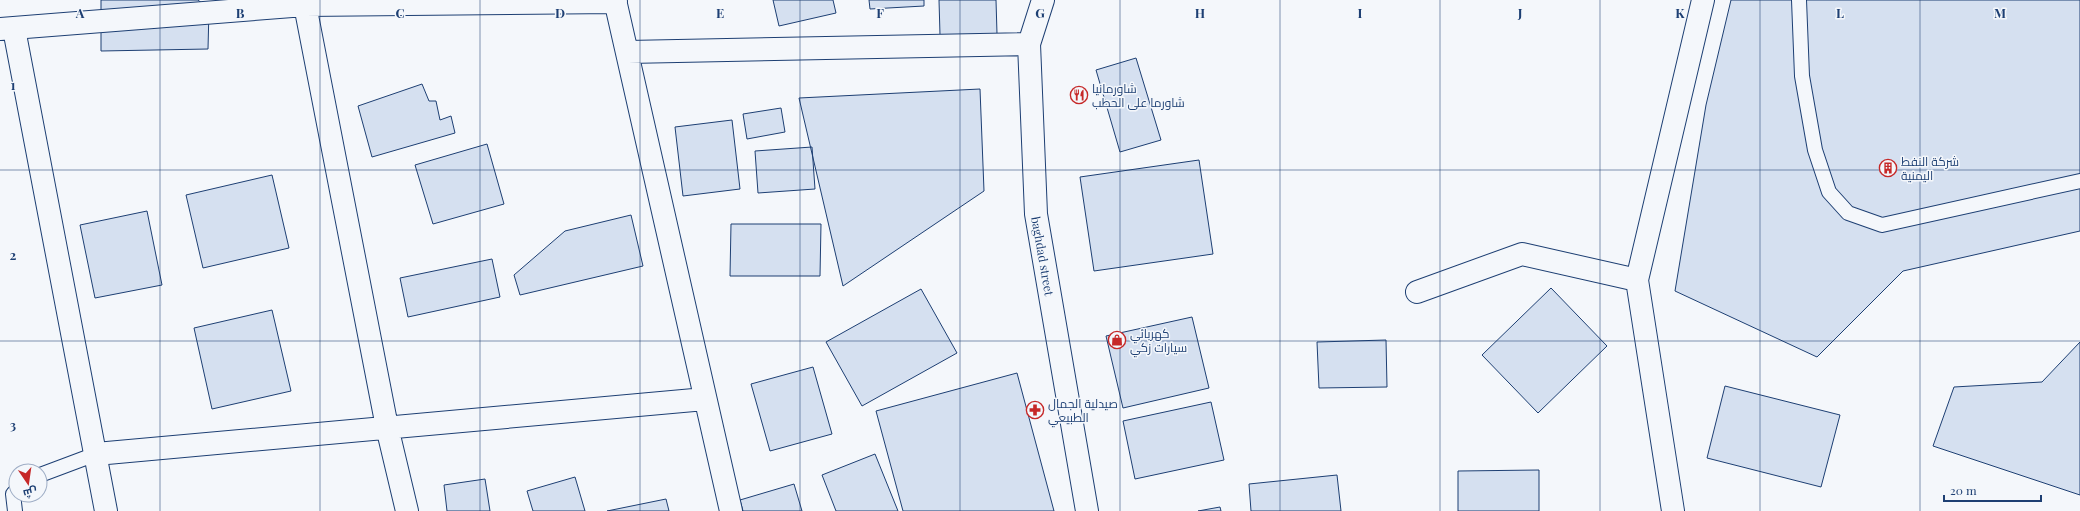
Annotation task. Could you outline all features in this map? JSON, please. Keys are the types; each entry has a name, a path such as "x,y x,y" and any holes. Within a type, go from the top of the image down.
{"street":[{"name":"baghdad street","path":"1043,0 1029,44 1036,214 1087,511"},
{"path":"1673,511 1637,280 1703,0"},
{"path":"106,511 96,454 7,29 304,2 616,1 731,511"},
{"path":"304,2 387,427 407,511"},
{"path":"628,52 1029,44"},
{"path":"1417,292 1522,254 1637,280"},
{"path":"96,454 705,399"}],"lane":[{"path":"1799,0 1802,76 1815,150 1829,192 1848,213 1882,225 2080,181"},
{"path":"48,472 96,454"}],"building":[{"path":"101,0 198,0 209,9 208,49 101,51"},
{"path":"773,0 833,0 836,13 779,26"},
{"path":"869,0 924,0 924,6 870,9"},
{"path":"939,0 996,0 997,34 940,35"},
{"name":"شركة النفط اليمنية","path":"1731,0 2080,0 2080,231 1903,271 1817,357 1675,291 1706,105"},
{"path":"1136,58 1161,140 1120,152 1096,70"},
{"path":"422,84 429,101 436,101 440,120 451,116 455,133 372,157 358,106"},
{"path":"980,89 984,191 843,286 799,98"},
{"path":"781,108 785,132 747,139 743,114"},
{"path":"732,120 740,189 683,196 675,127"},
{"path":"487,144 504,204 433,224 415,165"},
{"path":"812,147 815,189 758,193 755,151"},
{"path":"1199,160 1213,254 1094,271 1080,177"},
{"path":"272,175 289,248 203,268 186,195"},
{"path":"147,211 162,285 95,298 80,225"},
{"path":"631,215 643,266 520,295 514,275 565,231"},
{"path":"731,224 821,224 820,276 730,276"},
{"path":"492,259 500,297 408,317 400,278"},
{"path":"1551,288 1607,346 1538,413 1482,355"},
{"path":"921,289 957,353 862,406 826,342"},
{"path":"272,310 291,391 212,409 194,328"},
{"path":"1192,317 1209,388 1123,408 1106,336"},
{"path":"1386,340 1387,387 1319,388 1317,342"},
{"path":"2080,342 2080,495 1933,446 1954,387 2042,382"},
{"path":"813,367 832,434 770,451 751,384"},
{"path":"1017,373 1054,511 903,511 876,411"},
{"path":"1725,386 1840,415 1821,487 1707,458"},
{"path":"1211,402 1224,460 1135,479 1123,421"},
{"path":"875,454 898,511 836,511 822,475"},
{"path":"1539,470 1539,511 1458,511 1458,471"},
{"path":"1337,475 1341,511 1251,511 1249,484"},
{"path":"575,477 585,511 533,511 527,491"},
{"path":"485,479 490,511 447,511 444,485"},
{"path":"794,484 802,511 743,511 740,500"},
{"path":"666,499 669,511 607,511"},
{"path":"1220,507 1221,511 1198,511"}],"place":[{"name":"شاورمانيا شاورما على الحطب","path":"1079,95"},
{"name":"شركة النفط اليمنية","path":"1888,168"},
{"name":"كهربائي سيارات زكي","path":"1117,340"},
{"name":"صيدلية الجمال الطبيعي","path":"1035,410"}]}
